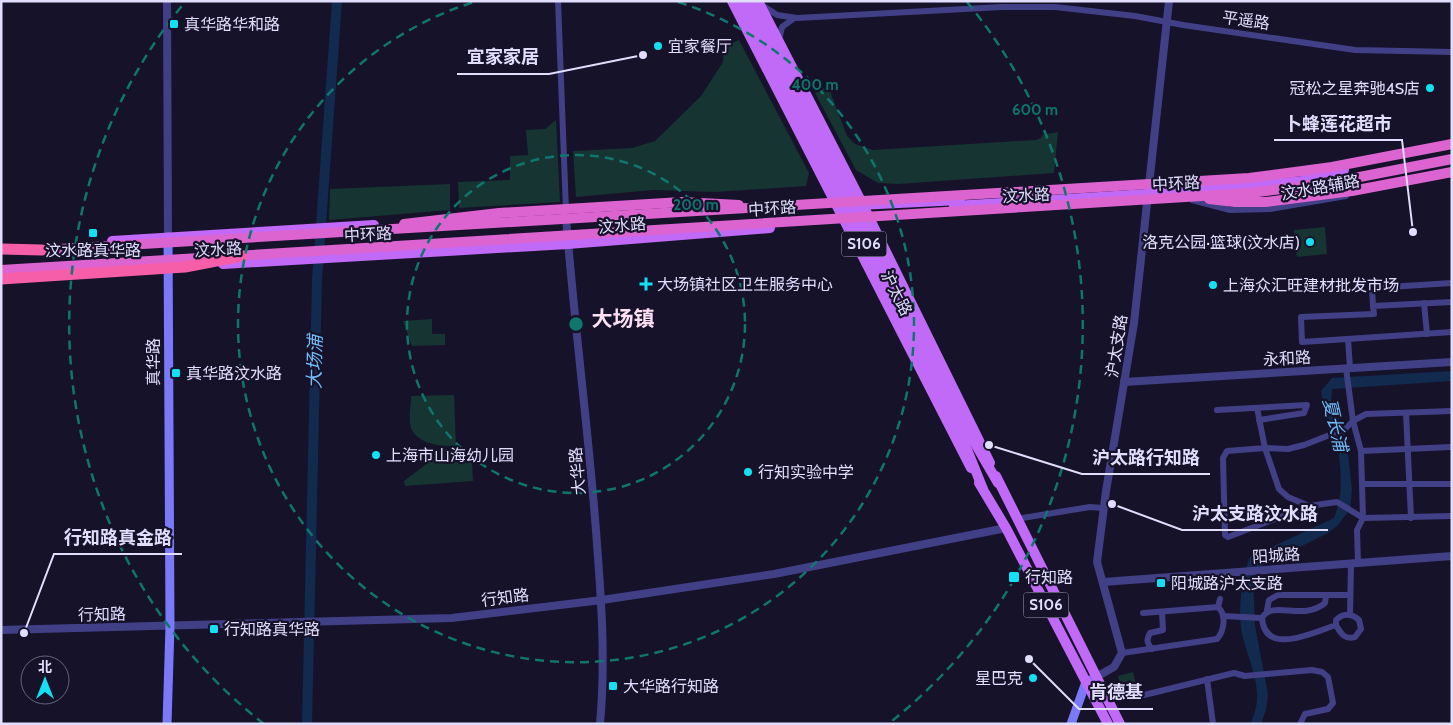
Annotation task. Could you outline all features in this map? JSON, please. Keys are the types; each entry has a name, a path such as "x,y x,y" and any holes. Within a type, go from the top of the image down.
{"highway":[{"name":"中环路","path":"1,254 42,250 1249,178 1332,167 1452,142"},
{"name":"中环路","path":"1,270 1242,194 1334,182 1452,159"},
{"path":"1209,199 1235,202 1266,202 1352,191 1452,174"},
{"path":"327,234 450,218 682,202 752,206"},
{"path":"1,249 42,250"},
{"path":"1,279 185,267 242,256"}],"main road":[{"name":"沪太路","path":"732,1 955,440 1091,679 1120,724"},
{"name":"沪太路","path":"741,1 962,437 983,490"},
{"name":"沪太路","path":"755,2 779,41 976,430 998,483 1091,679 1108,724"},
{"name":"沪太路","path":"755,2 969,434 998,483"},
{"name":"汶水路","path":"1,249 297,229 566,217 835,201 864,209 971,213 1018,210 1290,170 1452,142"},
{"name":"汶水路","path":"864,209 944,206 1147,192 1326,173 1452,149"},
{"name":"汶水路","path":"1,274 169,267 568,244 844,222 864,209 1257,185 1324,179 1452,154"},
{"name":"汶水路","path":"1147,192 1192,200 1236,197 1334,185 1452,163"},
{"path":"1380,168 1403,172"},
{"path":"1236,197 1257,185"},
{"path":"1018,210 1040,200"},
{"path":"944,206 971,213"},
{"name":"真华路","path":"167,724 170,626 168,237"},
{"path":"1071,724 1091,679"}],"street":[{"name":"真华路","path":"167,1 168,237"},
{"path":"558,1 566,217"},
{"name":"沪太支路","path":"1122,653 1097,562 1103,508 1134,323 1147,192 1161,93 1169,1"},
{"name":"平遥路","path":"755,2 775,14 797,18 1036,7 1105,12 1364,51 1452,52"},
{"path":"779,41 784,25 797,18"},
{"path":"1410,184 1418,169"},
{"name":"汶水路辅路","path":"1192,200 1230,210 1270,209 1410,184 1452,174"},
{"name":"大华路","path":"566,217 587,421 602,600 604,685 600,724"},
{"path":"1452,284 1372,288 1374,314 1301,317 1302,342 1452,332"},
{"path":"1373,306 1452,302"},
{"path":"1424,303 1427,334"},
{"path":"1348,339 1348,390 1353,421 1362,451 1363,518 1357,530 1355,564 1350,595 1350,615"},
{"name":"永和路","path":"1124,382 1347,371 1452,362"},
{"path":"1217,410 1307,405 1304,413 1259,420"},
{"path":"1257,408 1265,448 1279,489 1288,497 1309,506"},
{"path":"1452,411 1366,414 1353,421 1345,429 1288,449 1265,448 1227,451 1223,458 1225,535 1228,537 1309,506 1337,502 1352,513 1363,518 1452,516"},
{"path":"1406,413 1411,518"},
{"path":"1362,451 1452,446"},
{"path":"1362,484 1452,484"},
{"path":"1016,519 1090,507 1103,508"},
{"name":"行知路","path":"1,630 452,618 602,600 826,565 1006,528"},
{"name":"阳城路","path":"1102,582 1452,556"},
{"path":"1260,618 1267,610 1269,600 1278,595 1350,595"},
{"path":"1267,610 1294,612 1308,610 1322,606 1326,595"},
{"path":"1218,607 1220,599"},
{"path":"1091,679 1114,667 1122,653 1217,639 1222,630 1222,610 1218,607 1143,614"},
{"path":"1152,649 1147,642 1148,638 1150,633 1163,630 1162,612"},
{"path":"1350,615 1359,620 1359,633 1356,637 1345,637 1336,625 1336,620 1340,616 1350,615"},
{"path":"1223,616 1260,618"},
{"path":"1260,618 1269,637 1276,640 1306,636 1336,625"},
{"path":"1144,695 1234,673 1253,676 1312,670 1322,672 1328,677 1332,703 1328,710 1305,714 1300,724"},
{"path":"1207,679 1213,724"}],"green space":[{"path":"739,40 809,173 806,186 715,192 653,190 576,197 573,151 632,148 655,141 701,96 723,62 724,47"},
{"path":"828,86 847,136 855,144 873,150 1036,140 1041,138 1042,135 1058,132 1054,173 898,184 878,183 856,170 815,93"},
{"path":"556,120 560,202 459,208 458,182 510,180 510,156 528,155 526,130 545,129"},
{"path":"450,184 450,210 329,220 330,189"},
{"name":"洛克公园·篮球(汶水店)","path":"1325,227 1327,254 1297,257 1294,230"},
{"path":"432,319 432,334 445,334 445,345 412,346 403,321"},
{"path":"454,395 456,446 437,445 419,438 414,433 410,424 411,396"},
{"path":"465,448 466,460 472,461 473,481 405,486 404,481 425,465 433,450"},
{"path":"1133,672 1139,697 1124,701 1118,676"}],"water":[{"name":"夏长浦","path":"1452,371 1452,381 1332,389 1331,402 1346,435 1352,490 1350,509 1338,525 1328,533 1258,568 1253,575 1255,626 1268,694 1266,710 1261,724 1250,724 1255,713 1257,692 1253,670 1241,629 1240,608 1244,575 1250,557 1334,518 1339,503 1341,481 1339,454 1335,438 1327,423 1321,391 1332,378"}],"waterway":[{"name":"大场浦","path":"307,724 317,280 337,1"}],"place":[{"name":"真华路华和路","path":"174,24"},
{"name":"宜家餐厅","path":"658,46"},
{"name":"宜家家居","path":"643,55"},
{"name":"冠松之星奔驰4S店","path":"1430,88"},
{"name":"卜蜂莲花超市","path":"1413,232"},
{"name":"汶水路真华路","path":"93,233"},
{"name":"洛克公园·篮球(汶水店)","path":"1310,242"},
{"name":"大场镇社区卫生服务中心","path":"646,284"},
{"name":"上海众汇旺建材批发市场","path":"1213,285"},
{"name":"真华路汶水路","path":"176,373"},
{"name":"沪太路行知路","path":"989,445"},
{"name":"上海市山海幼儿园","path":"376,455"},
{"name":"行知实验中学","path":"748,472"},
{"name":"沪太支路汶水路","path":"1112,504"},
{"name":"行知路","path":"1014,577"},
{"name":"阳城路沪太支路","path":"1161,583"},
{"name":"行知路真华路","path":"214,629"},
{"name":"行知路真金路","path":"24,633"},
{"name":"肯德基","path":"1029,659"},
{"name":"星巴克","path":"1033,678"},
{"name":"大华路行知路","path":"613,686"}],"district":[{"name":"大场镇","path":"623,319"}]}
